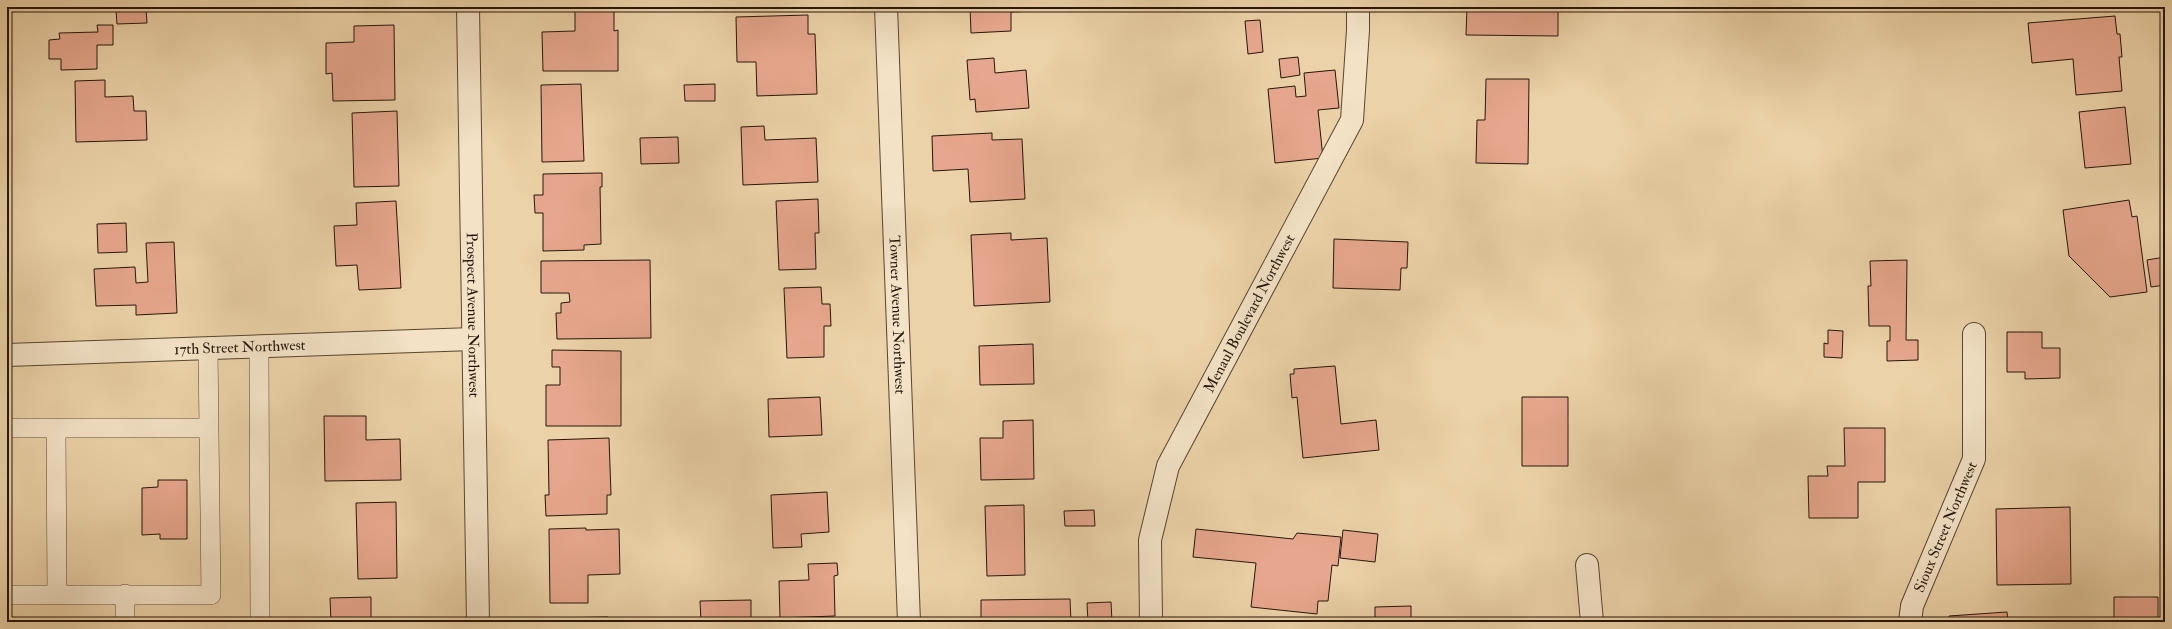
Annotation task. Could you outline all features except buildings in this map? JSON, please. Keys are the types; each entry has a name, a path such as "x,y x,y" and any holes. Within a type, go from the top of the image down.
{"street":[{"name":"Prospect Avenue Northwest","path":"468,7 478,622"},
{"name":"Towner Avenue Northwest","path":"886,7 909,622"},
{"name":"Menaul Boulevard Northwest","path":"1151,622 1150,540 1168,466 1352,120 1358,30 1358,7"},
{"name":"Sioux Street Northwest","path":"1910,622 1912,606 1974,459 1974,334"},
{"name":"17th Street Northwest","path":"7,355 473,339"},
{"path":"1587,565 1592,622"}],"lane":[{"path":"259,346 260,622"},
{"path":"7,595 211,595 208,348"},
{"path":"7,428 209,428"},
{"path":"56,428 57,595"},
{"path":"125,594 126,622"}]}
